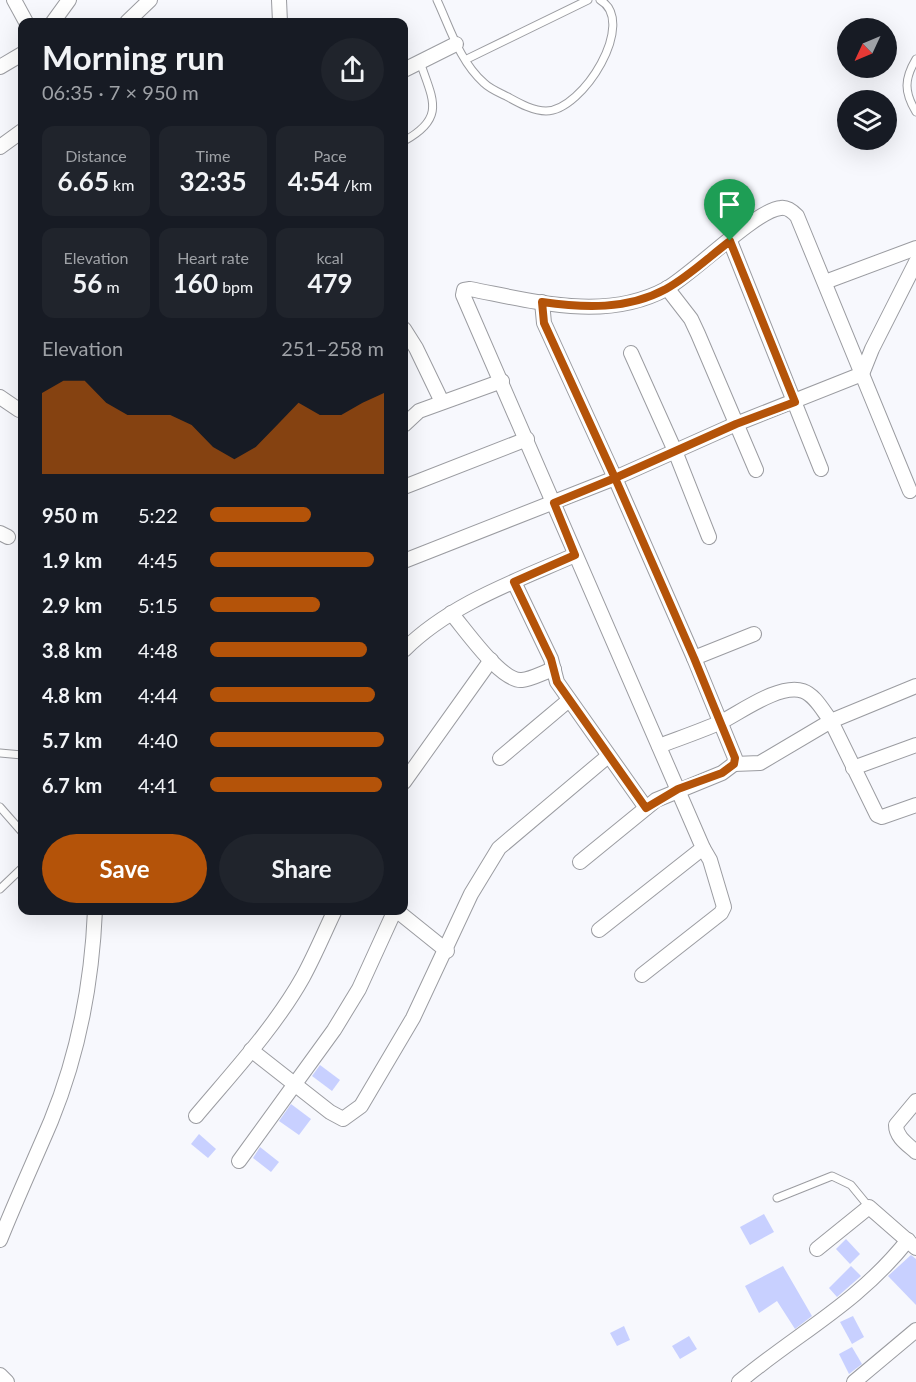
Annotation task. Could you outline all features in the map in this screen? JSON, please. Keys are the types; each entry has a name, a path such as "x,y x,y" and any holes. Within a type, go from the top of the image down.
{"street":[{"path":"14,0 24,18"},
{"path":"56,18 69,0"},
{"path":"131,18 150,0"},
{"path":"279,0 280,18"},
{"path":"408,68 456,44"},
{"path":"0,67 18,56"},
{"path":"0,157 6,144 18,134"},
{"path":"642,975 721,913 724,907 710,860 463,296 464,290 470,289 542,302 599,307 621,304 667,288 762,216 781,208 788,209 797,216 910,491"},
{"path":"730,241 821,469"},
{"path":"825,282 916,248"},
{"path":"408,559 554,503 736,424 862,374 872,349 916,262"},
{"path":"667,288 690,319 756,471"},
{"path":"542,302 544,323 694,658 734,764"},
{"path":"408,335 442,402"},
{"path":"631,353 675,451 709,537"},
{"path":"408,421 419,411 501,381"},
{"path":"0,397 18,409"},
{"path":"408,485 527,439"},
{"path":"408,646 422,632 451,613 575,555"},
{"path":"514,582 554,669 557,682 607,757 646,808"},
{"path":"451,613 500,671 511,678 522,680 554,669"},
{"path":"694,658 754,634"},
{"path":"408,776 491,660"},
{"path":"580,862 646,808 678,789 722,773 734,764 760,763 831,721 916,686"},
{"path":"659,746 720,722 766,697 795,689 805,691 831,721 877,815 882,817 916,805"},
{"path":"500,758 569,700"},
{"path":"853,768 916,745"},
{"path":"251,1050 294,1086 343,1119 352,1115 361,1106 389,1060 447,951 471,894 499,848 607,757"},
{"path":"599,930 703,848"},
{"path":"0,1240 51,1119 79,1028 90,978 95,915"},
{"path":"196,1116 251,1050 302,978 333,915"},
{"path":"239,1161 346,1010 393,915"},
{"path":"401,915 447,951"},
{"path":"916,1101 896,1125 896,1130 899,1136 916,1152"},
{"path":"739,1382 768,1358 821,1323 868,1286 912,1244 869,1207 817,1249"},
{"path":"854,1382 915,1332"},
{"path":"0,1375 7,1382"}],"lane":[{"path":"437,0 456,44 484,84 523,105 544,112 564,106 586,87 610,44 612,17 610,8 600,0"},
{"path":"467,59 588,0"},
{"path":"916,59 909,70 905,88 916,112"},
{"path":"408,138 428,124 433,111 433,98 420,62"},
{"path":"1,755 18,755"},
{"path":"0,807 18,827"},
{"path":"0,889 18,872"},
{"path":"777,1198 832,1176 852,1185 869,1207"}],"building":[{"path":"320,1065 340,1080 332,1091 312,1076"},
{"path":"291,1104 311,1119 299,1135 279,1121"},
{"path":"199,1134 216,1149 208,1158 191,1144"},
{"path":"260,1147 279,1162 271,1172 253,1158"},
{"path":"764,1214 774,1232 750,1245 740,1227"},
{"path":"846,1239 860,1254 850,1264 836,1249"},
{"path":"911,1255 916,1259 916,1305 888,1276"},
{"path":"783,1266 812,1316 795,1329 777,1301 759,1313 745,1286"},
{"path":"851,1266 861,1276 837,1297 829,1288"},
{"path":"853,1316 864,1337 852,1344 840,1322"},
{"path":"624,1326 630,1340 617,1346 610,1333"},
{"path":"689,1336 697,1349 680,1359 672,1346"},
{"path":"852,1347 862,1364 849,1374 839,1354"}],"route":[{"path":"730,241 667,288 653,294 621,304 599,307 575,307 542,302 544,323 615,478 554,503 575,555 514,582 551,659 557,682 607,757 646,808 678,789 728,770 734,764 735,758 615,478 736,424 795,402 730,241"}]}
